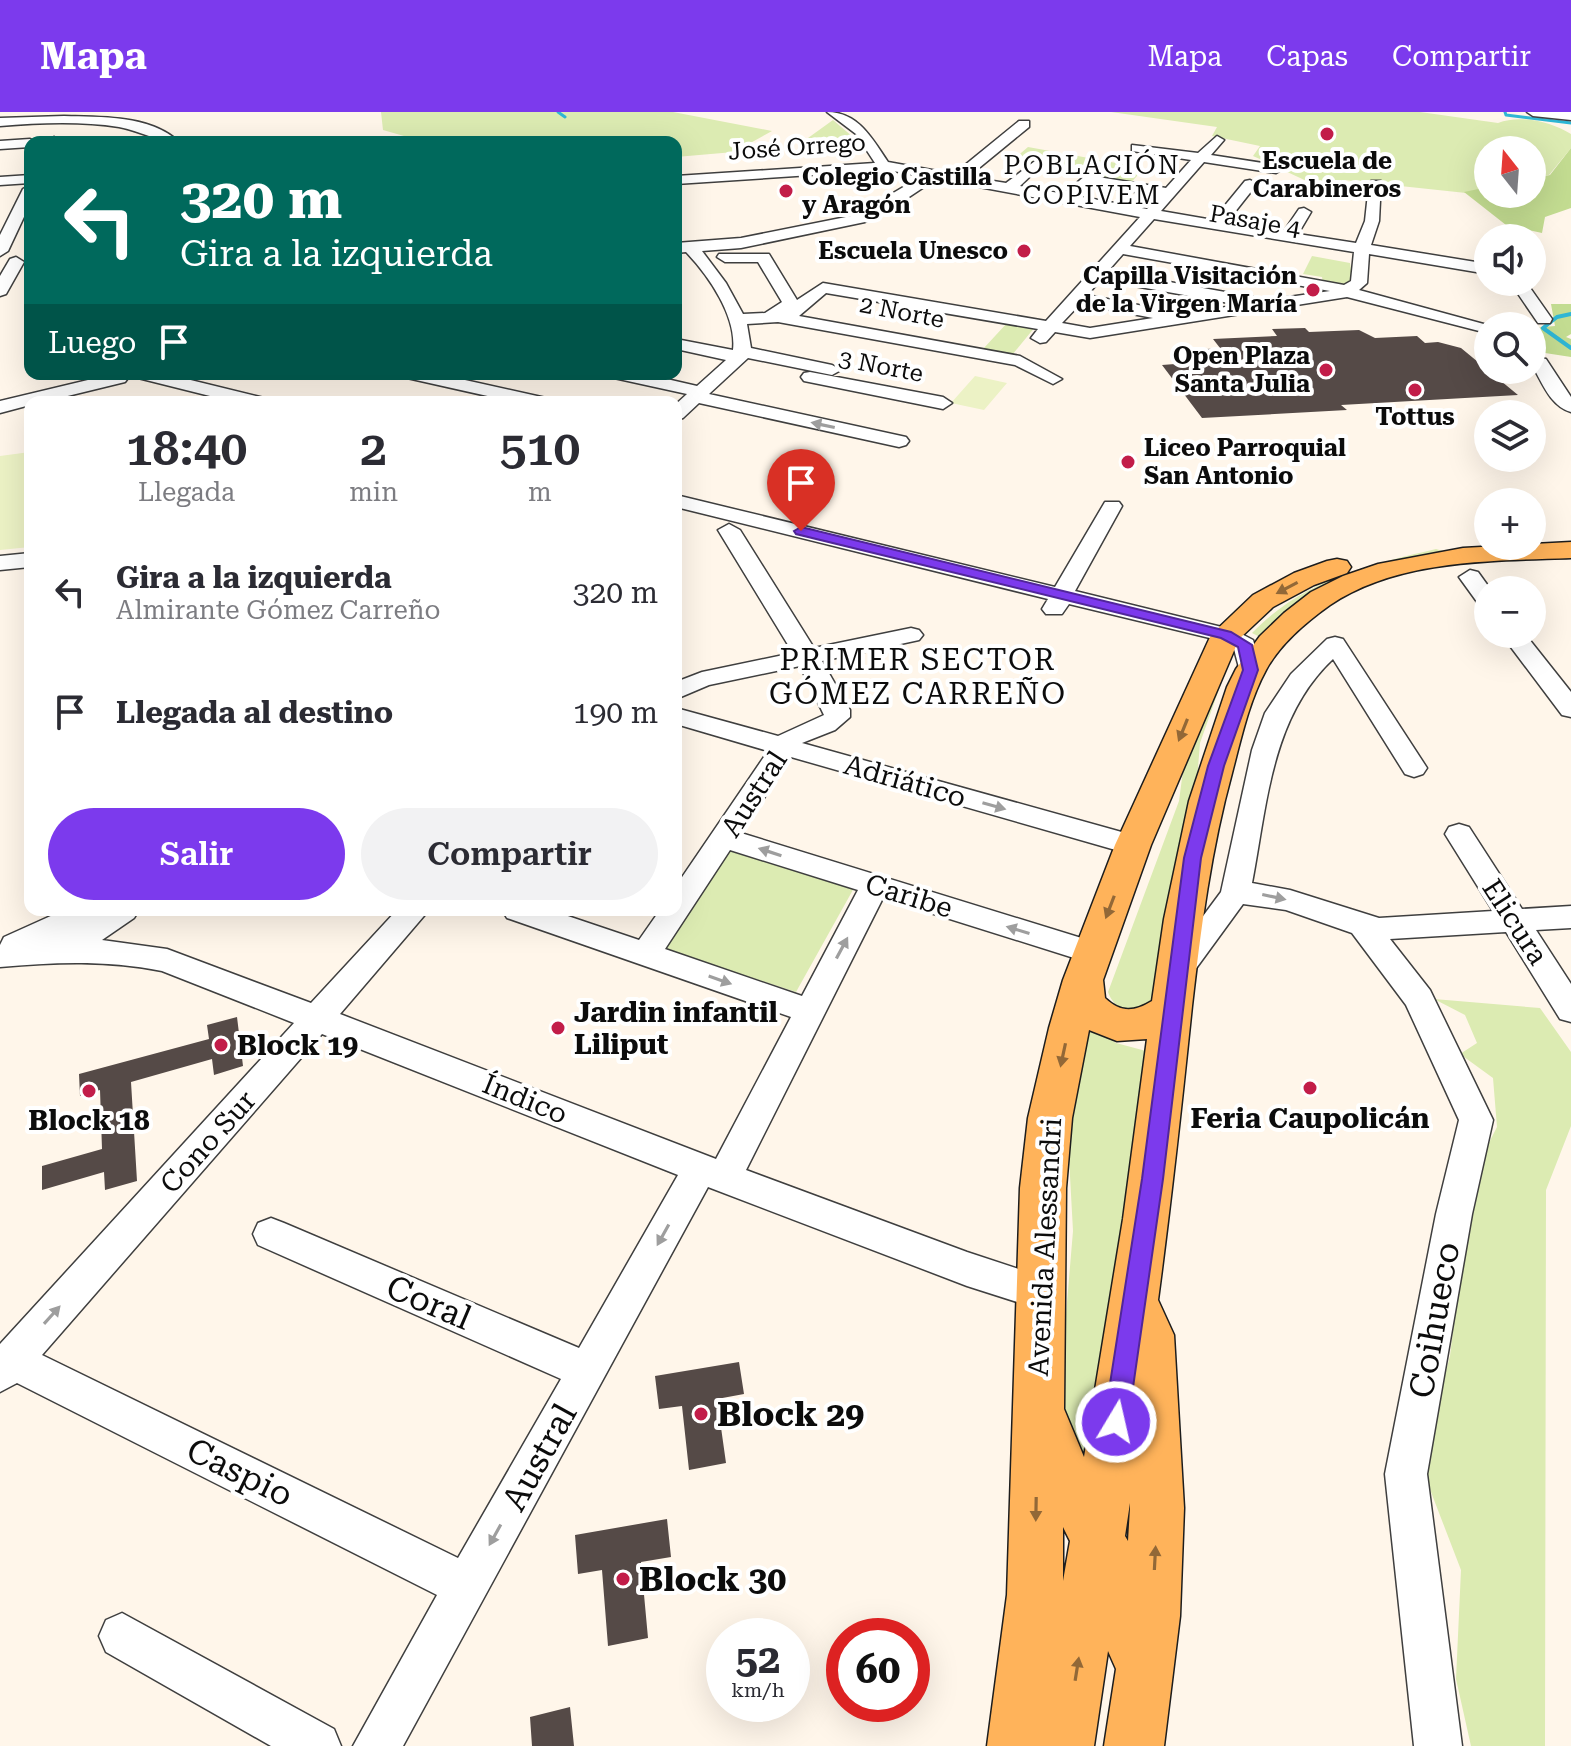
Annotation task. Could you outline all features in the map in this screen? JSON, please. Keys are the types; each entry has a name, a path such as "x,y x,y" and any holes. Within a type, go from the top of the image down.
{"main road":[{"path":"1546,534 1571,534"},
{"name":"Avenida Alessandri","path":"1017,1746 1035,1595 1043,1188 1050,1118 1069,1028 1088,966 1133,845 1220,646 1263,601 1329,570 1421,544 1474,538"},
{"path":"1474,540 1454,545 1451,550 1463,567 1525,574 1571,572"},
{"path":"1064,1746 1134,1302 1193,858 1216,766 1250,670 1313,602 1463,567 1571,550"},
{"path":"1088,966 1081,995 1085,1003 1098,1016 1117,1024 1146,1023 1176,989"},
{"path":"1134,1302 1150,1335 1156,1485 1152,1616 1138,1719"},
{"path":"1037,1403 1073,1494 1130,1607 1138,1719"}],"street":[{"path":"0,119 25,112"},
{"path":"833,112 861,131 883,165"},
{"path":"1533,112 1571,116"},
{"path":"0,119 95,121 160,136"},
{"path":"958,178 1024,124"},
{"path":"1020,361 1218,140"},
{"path":"0,145 24,143"},
{"path":"1137,148 1276,169"},
{"name":"José Orrego","path":"682,180 883,165 1067,199 1145,220 1217,225 1289,236 1362,256 1474,268"},
{"path":"1009,188 1035,165"},
{"path":"690,251 860,219 880,210 935,174"},
{"path":"0,181 24,179"},
{"path":"1067,199 1086,179 1169,193"},
{"path":"1217,225 1244,183"},
{"path":"778,317 827,287 1050,327 1097,332 1189,320 1350,291 1359,283 1376,184"},
{"path":"0,209 19,214 0,251"},
{"path":"1289,236 1304,212"},
{"name":"Pasaje 4","path":"1145,220 1362,256"},
{"path":"1119,249 1350,291 1474,325"},
{"path":"690,251 763,257 791,304 778,317"},
{"path":"682,409 742,354 745,342 715,275 690,251"},
{"path":"2,287 15,262"},
{"path":"1097,274 1274,306"},
{"path":"1247,301 1267,275"},
{"path":"2,287 24,282"},
{"path":"1075,298 1189,320"},
{"name":"2 Norte","path":"736,320 778,317 875,334 1020,361 1053,379"},
{"path":"772,414 875,334"},
{"name":"3 Norte","path":"682,345 742,354 943,403"},
{"path":"1546,373 1559,396 1571,406"},
{"path":"41,396 101,380"},
{"path":"130,380 188,396"},
{"path":"167,380 232,396"},
{"path":"194,387 205,380"},
{"path":"438,380 512,396"},
{"path":"485,390 499,380"},
{"path":"645,380 772,414 899,441"},
{"path":"427,395 447,382"},
{"path":"0,407 24,401"},
{"path":"682,503 795,538 1058,602 1204,649 1245,645 1250,670"},
{"path":"1058,602 1112,506"},
{"path":"682,518 729,530 795,538"},
{"name":"Austral","path":"682,901 784,747 799,733 831,723 837,717 837,710 808,657 729,530"},
{"path":"0,563 24,561"},
{"path":"1463,567 1474,582"},
{"path":"682,688 702,679 911,635"},
{"path":"1176,989 1235,894 1268,733 1287,696 1301,677 1335,644 1414,768"},
{"path":"1524,648 1571,709"},
{"name":"Adriático","path":"682,718 1133,845"},
{"name":"Elicura","path":"1459,834 1571,1010"},
{"name":"Caribe","path":"725,838 875,886 1088,966"},
{"name":"Austral","path":"377,1746 587,1371 810,1011 875,886"},
{"path":"1235,894 1260,894 1293,901 1363,926 1406,928 1571,917"},
{"path":"0,954 77,916"},
{"path":"66,949 68,935 82,916"},
{"path":"66,949 115,916"},
{"path":"134,916 134,927 149,956"},
{"name":"Cono Sur","path":"6,1366 409,916"},
{"path":"535,916 810,1011"},
{"name":"Austral","path":"646,954 672,916"},
{"name":"Coihueco","path":"1363,926 1419,999 1476,1120 1454,1214 1406,1474 1438,1746"},
{"name":"Índico","path":"0,954 66,949 128,952 167,960 967,1269 1042,1293"},
{"name":"Coral","path":"271,1234 587,1371"},
{"name":"Caspio","path":"6,1366 467,1586"},
{"path":"122,1636 317,1746"}],"green space":[{"path":"381,112 673,112 772,131 734,152 682,156 682,136 404,136 383,130"},
{"path":"1111,112 1420,112 1498,123 1526,119 1555,126 1571,134 1571,148 1546,176 1546,136 1474,136 1474,191 1466,193 1344,180 1335,192 1253,156 1260,146 1212,136 1217,127"},
{"path":"833,120 867,149 808,138"},
{"path":"1028,147 1144,168 1129,185 1091,179 1094,175 1014,159"},
{"path":"1571,148 1571,208 1545,217 1544,224 1505,224 1484,208 1546,208 1546,176"},
{"path":"1474,190 1474,200 1464,192"},
{"path":"1312,256 1350,263 1352,277 1346,288 1323,283 1322,277 1303,274"},
{"path":"1551,304 1571,304 1571,334 1566,337 1571,339 1571,357 1546,353 1546,327 1555,326"},
{"path":"1008,322 1035,327 1012,355 983,349"},
{"path":"975,376 1007,383 984,410 951,403"},
{"path":"24,453 24,548 0,550 0,456"},
{"path":"1436,549 1443,551 1443,554 1309,596 1258,636 1252,633 1272,615 1315,587 1386,561"},
{"path":"1225,663 1228,664 1200,743 1195,805 1155,1003 1143,1015 1117,1006 1108,992 1179,801 1184,763"},
{"path":"729,851 854,888 796,992 663,949"},
{"path":"1434,999 1540,1008 1571,1052 1571,1126 1546,1190 1545,1746 1471,1746 1456,1679 1461,1570 1421,1466 1450,1356 1471,1178 1497,1127 1493,1078 1460,1054 1477,1043 1465,1015"},
{"path":"1084,1022 1116,1043 1146,1051 1098,1481 1068,1443 1064,1400 1064,1338 1073,1231 1067,1121"}],"building":[{"name":"Open Plaza Santa Julia","path":"1305,328 1309,332 1359,330 1375,338 1417,336 1425,343 1438,342 1461,348 1474,359 1474,384 1505,384 1518,395 1341,405 1347,410 1202,418 1162,365 1188,363 1180,351 1220,348 1213,339 1277,336 1272,329"},
{"path":"237,1017 243,1066 214,1075 212,1059 131,1082 137,1181 105,1190 104,1172 42,1190 42,1166 102,1149 100,1090 80,1096 79,1074 209,1039 207,1025"},
{"name":"Block 29","path":"739,1362 744,1394 717,1399 726,1463 689,1470 682,1406 659,1409 655,1376"},
{"name":"Block 30","path":"667,1519 671,1557 641,1562 648,1638 608,1646 602,1570 578,1574 575,1535"},
{"path":"570,1707 574,1746 532,1746 530,1717"}],"waterway":[{"path":"558,112 565,117"},
{"path":"1505,112 1506,115 1571,123"},
{"path":"1571,314 1557,317 1543,328 1571,348"}],"place":[{"name":"Escuela de Carabineros","path":"1327,134"},
{"name":"Colegio Castilla y Aragón","path":"786,191"},
{"name":"Escuela Unesco","path":"1024,251"},
{"name":"Capilla Visitación de la Virgen María","path":"1313,290"},
{"name":"Open Plaza Santa Julia","path":"1326,370"},
{"name":"Tottus","path":"1415,390"},
{"name":"Liceo Parroquial San Antonio","path":"1128,462"},
{"name":"Jardin infantil Liliput","path":"558,1028"},
{"name":"Block 19","path":"221,1045"},
{"name":"Feria Caupolicán","path":"1310,1088"},
{"name":"Block 18","path":"89,1091"},
{"name":"Block 29","path":"701,1414"},
{"name":"Block 30","path":"623,1579"}],"district":[{"name":"POBLACIÓN COPIVEM","path":"1092,180"},
{"name":"PRIMER SECTOR GÓMEZ CARREÑO","path":"918,676"}],"route":[{"path":"801,531 1226,635 1245,645 1250,670 1216,766 1193,858 1152,1179 1116,1422"}]}
